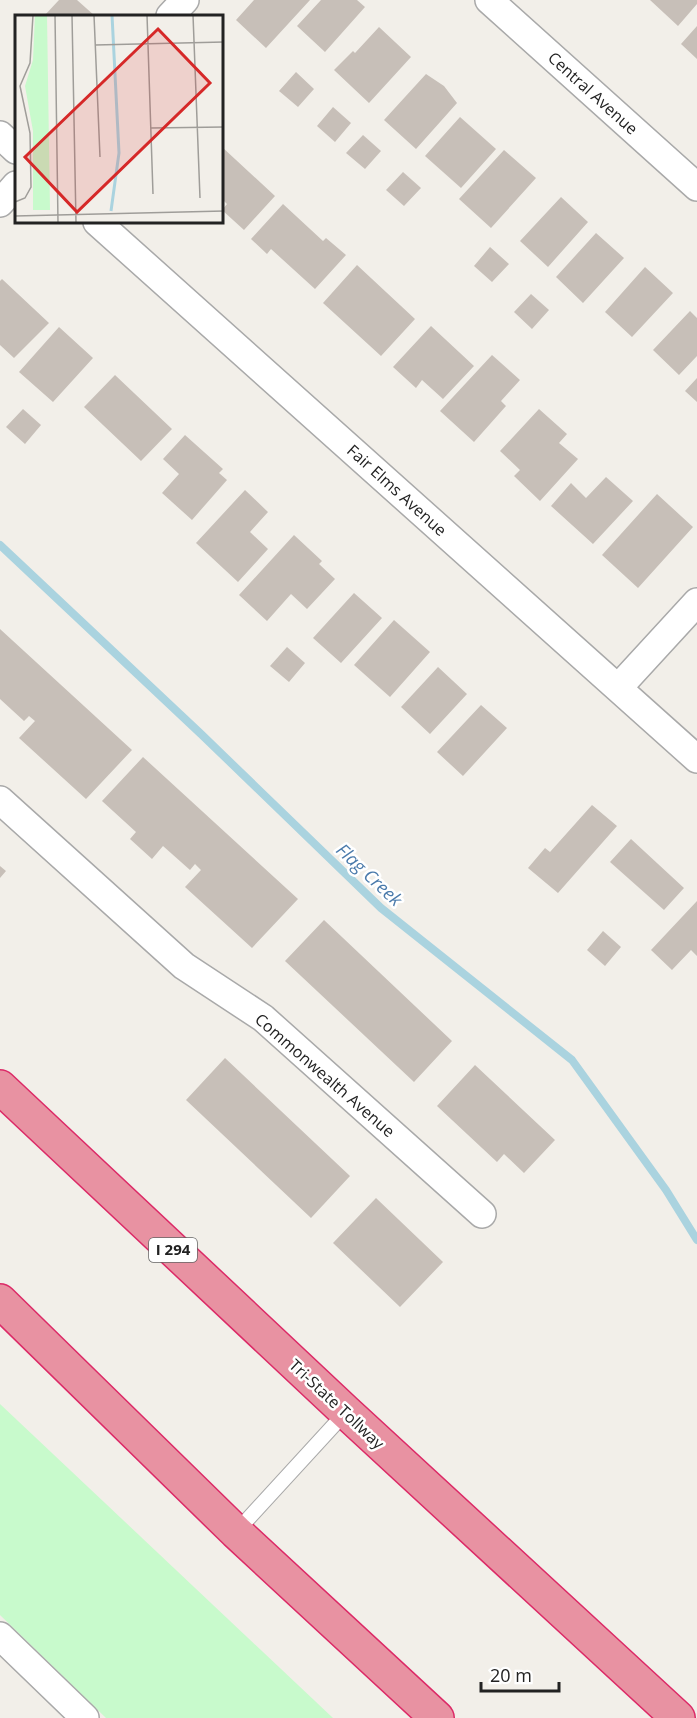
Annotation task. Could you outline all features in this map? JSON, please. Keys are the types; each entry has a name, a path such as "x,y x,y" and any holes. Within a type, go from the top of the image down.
{"highway":[{"name":"Tri-State Tollway","path":"0,1087 346,1412 678,1718"},
{"path":"0,1300 236,1532 437,1718"}],"street":[{"path":"171,15 185,0"},
{"name":"Central Avenue","path":"489,0 697,187"},
{"path":"0,135 15,149"},
{"path":"0,203 15,186"},
{"name":"Fair Elms Avenue","path":"99,224 697,759"},
{"path":"618,688 697,602"},
{"name":"Commonwealth Avenue","path":"0,800 184,966 262,1018 482,1214"},
{"path":"0,1636 85,1718"}],"lane":[{"path":"236,1532 346,1412"}],"green space":[{"path":"0,1404 333,1718 106,1718 0,1615"}],"building":[{"path":"59,0 77,0 94,15 45,15"},
{"path":"254,0 310,0 266,48 236,20"},
{"path":"321,0 357,0 365,7 325,52 297,26"},
{"path":"650,0 697,0 697,4 678,26"},
{"path":"697,26 697,59 681,44"},
{"path":"379,27 411,57 369,103 334,70 353,51 355,53"},
{"path":"296,72 314,89 298,107 279,91"},
{"path":"426,74 444,86 457,103 416,149 384,120"},
{"path":"333,107 351,123 335,142 317,126"},
{"path":"460,117 496,149 461,188 425,156"},
{"path":"363,135 381,151 365,169 346,153"},
{"path":"224,149 275,196 244,230 224,212 227,204 224,201"},
{"path":"504,150 536,178 491,228 459,199"},
{"path":"403,172 421,188 404,206 386,190"},
{"path":"561,197 588,222 548,267 520,241"},
{"path":"283,204 323,241 326,238 346,255 315,289 271,249 267,254 251,239"},
{"path":"596,233 624,258 583,303 556,277"},
{"path":"490,247 509,264 492,282 474,266"},
{"path":"357,265 415,319 381,356 323,303"},
{"path":"645,267 673,293 632,337 605,312"},
{"path":"2,279 49,323 14,358 0,345 0,281"},
{"path":"531,294 549,310 532,329 514,312"},
{"path":"690,311 697,318 697,356 679,375 653,350"},
{"path":"431,326 474,366 443,399 422,380 416,388 393,367"},
{"path":"59,327 93,358 53,402 19,372"},
{"path":"492,355 520,380 501,401 506,406 474,442 440,411"},
{"path":"115,375 172,429 141,461 84,407"},
{"path":"697,378 697,402 685,391"},
{"path":"23,409 41,425 25,444 6,427"},
{"path":"539,409 567,434 559,443 578,459 540,501 514,476 520,470 500,451"},
{"path":"185,435 223,469 219,473 227,480 192,520 162,493 179,474 163,459"},
{"path":"606,477 633,501 593,544 551,506 571,483 586,498"},
{"path":"245,490 268,512 250,532 268,549 238,582 196,543"},
{"path":"657,494 693,527 638,588 602,555"},
{"path":"294,535 322,561 319,564 335,579 307,609 291,594 267,621 239,595"},
{"path":"354,593 382,618 341,663 313,638"},
{"path":"394,620 430,652 390,697 354,665"},
{"path":"0,629 132,750 86,799 19,738 35,721 29,716 24,721 0,699"},
{"path":"287,647 305,663 289,682 270,666"},
{"path":"438,667 467,694 430,734 401,707"},
{"path":"481,705 507,728 463,776 437,752"},
{"path":"143,757 298,899 252,948 185,887 201,870 195,864 190,870 163,846 152,859 130,839 136,832 102,801"},
{"path":"592,805 617,826 558,893 528,868 545,848 550,852"},
{"path":"631,839 684,888 664,910 610,862"},
{"path":"0,866 6,871 0,878"},
{"path":"697,901 697,956 691,950 672,970 651,950"},
{"path":"324,920 452,1041 414,1082 285,961"},
{"path":"603,931 621,947 605,966 587,950"},
{"path":"225,1058 350,1176 311,1218 186,1100"},
{"path":"475,1065 555,1140 524,1173 504,1154 497,1162 437,1106"},
{"path":"376,1198 443,1262 400,1307 333,1243"}],"waterway":[{"name":"Flag Creek","path":"0,545 201,734 381,908 572,1060 666,1190 697,1240"}]}
